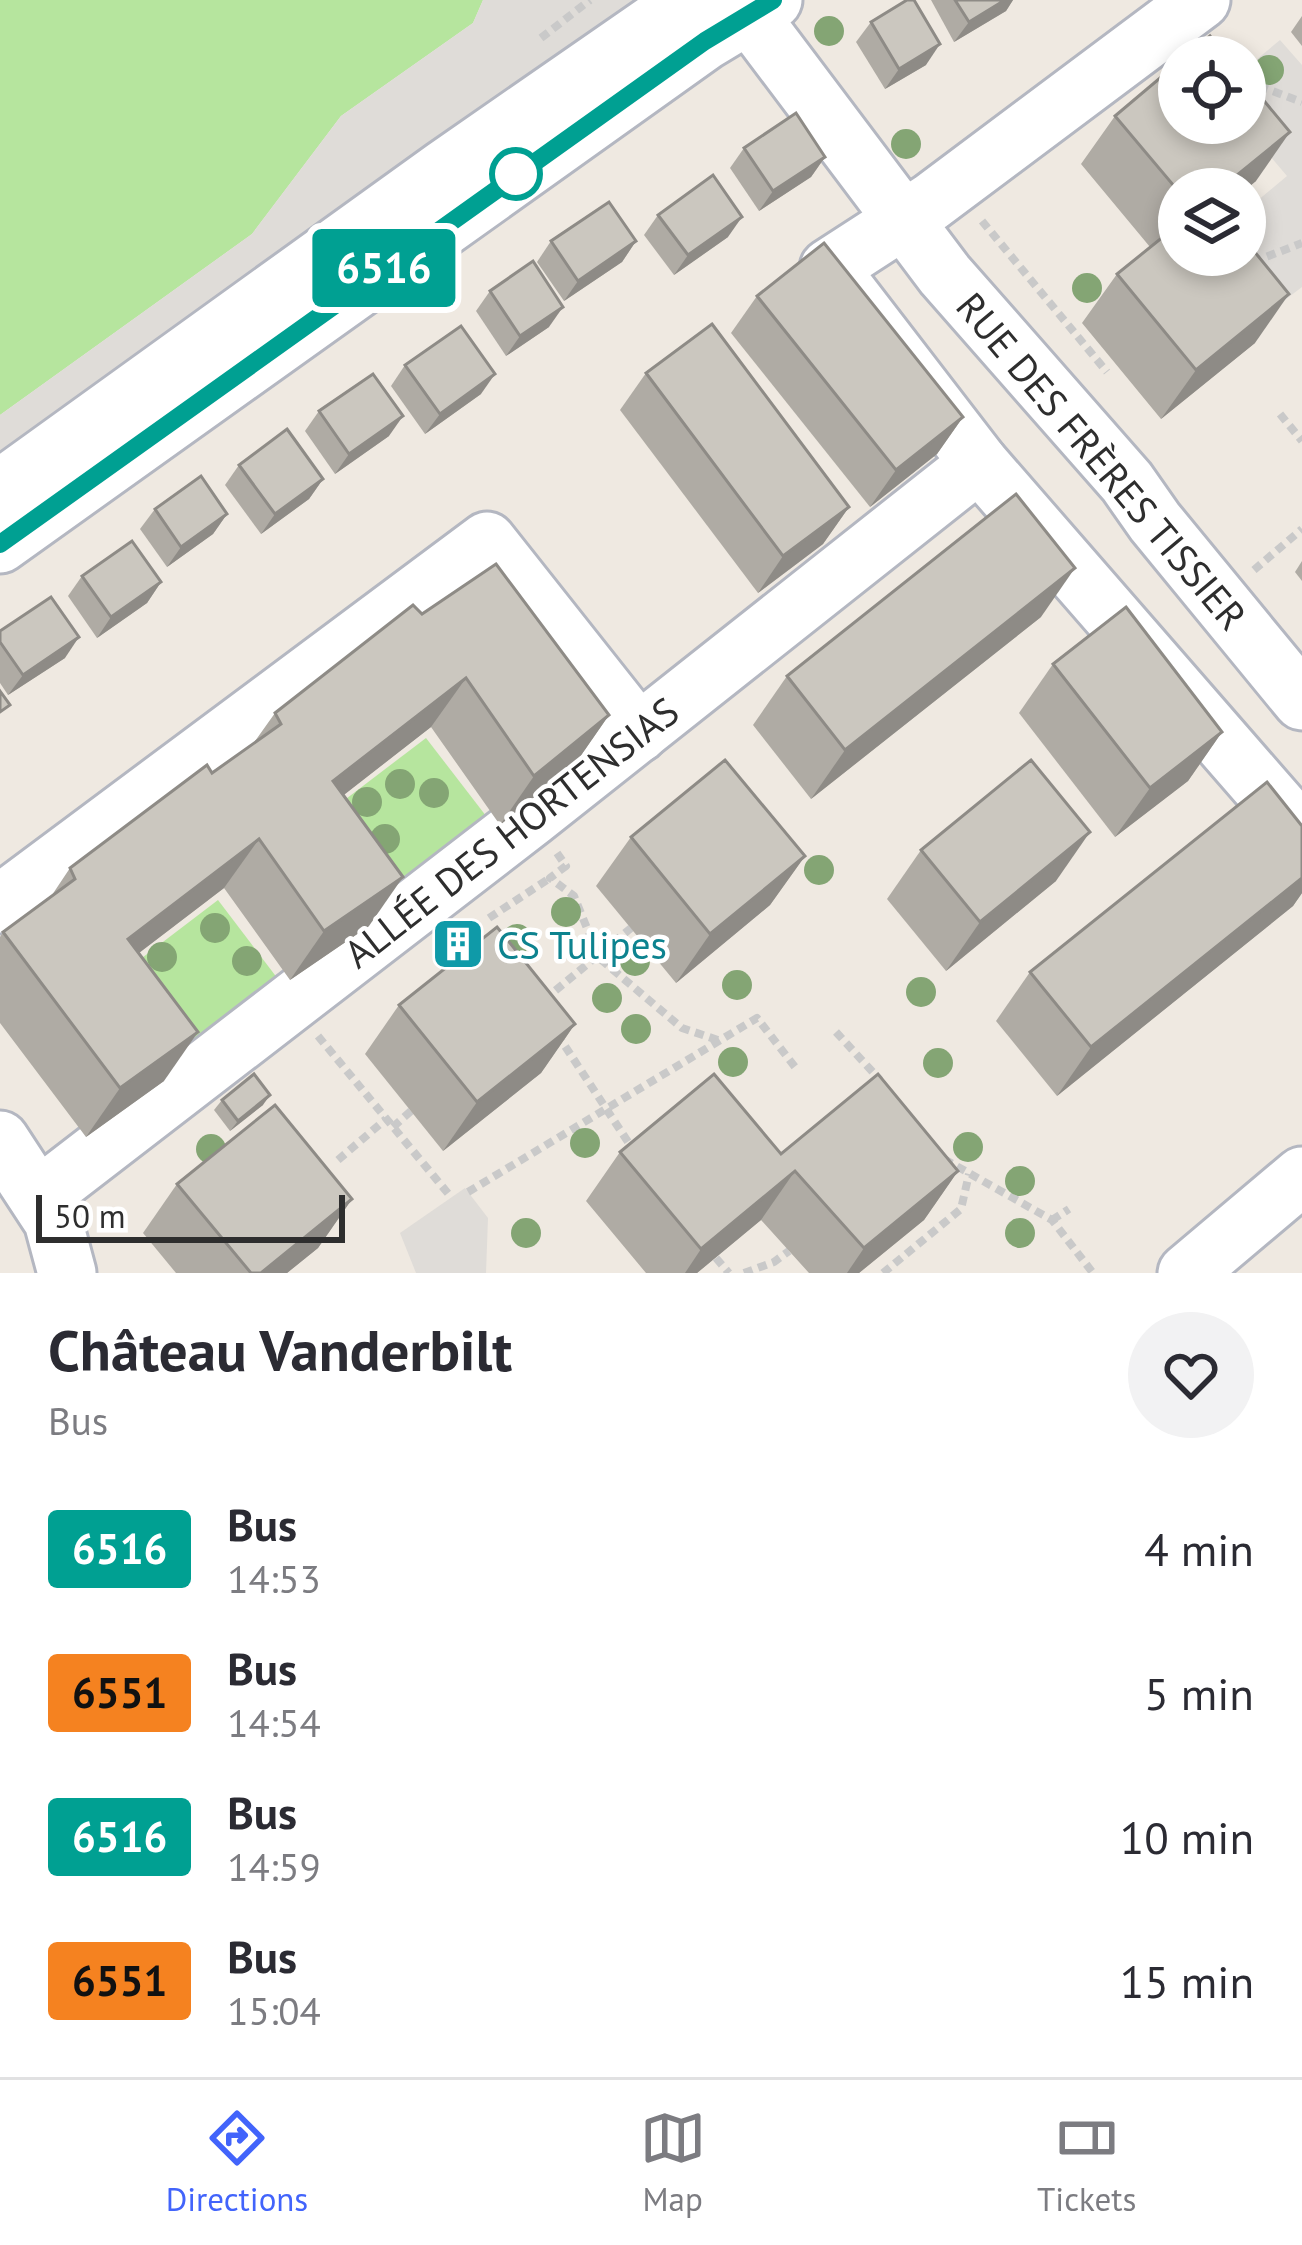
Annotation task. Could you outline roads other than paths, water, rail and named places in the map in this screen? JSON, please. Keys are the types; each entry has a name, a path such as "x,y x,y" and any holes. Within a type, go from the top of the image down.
{"street":[{"path":"0,489 444,169 688,0"},
{"path":"1201,0 953,187 829,268 979,464 1302,834"},
{"path":"0,544 753,5"},
{"name":"RUE DES FRÈRES TISSIER","path":"753,5 888,230 945,275 1127,482 1154,522 1302,701"},
{"name":"ALLÉE DES HORTENSIAS","path":"40,1196 292,1004 474,896 532,818 979,464"},
{"path":"0,904 487,541 639,734"},
{"path":"0,1140 53,1221 68,1273"},
{"path":"1187,1273 1302,1176"}],"place":[{"name":"CS Tulipes","path":"458,944"}]}
